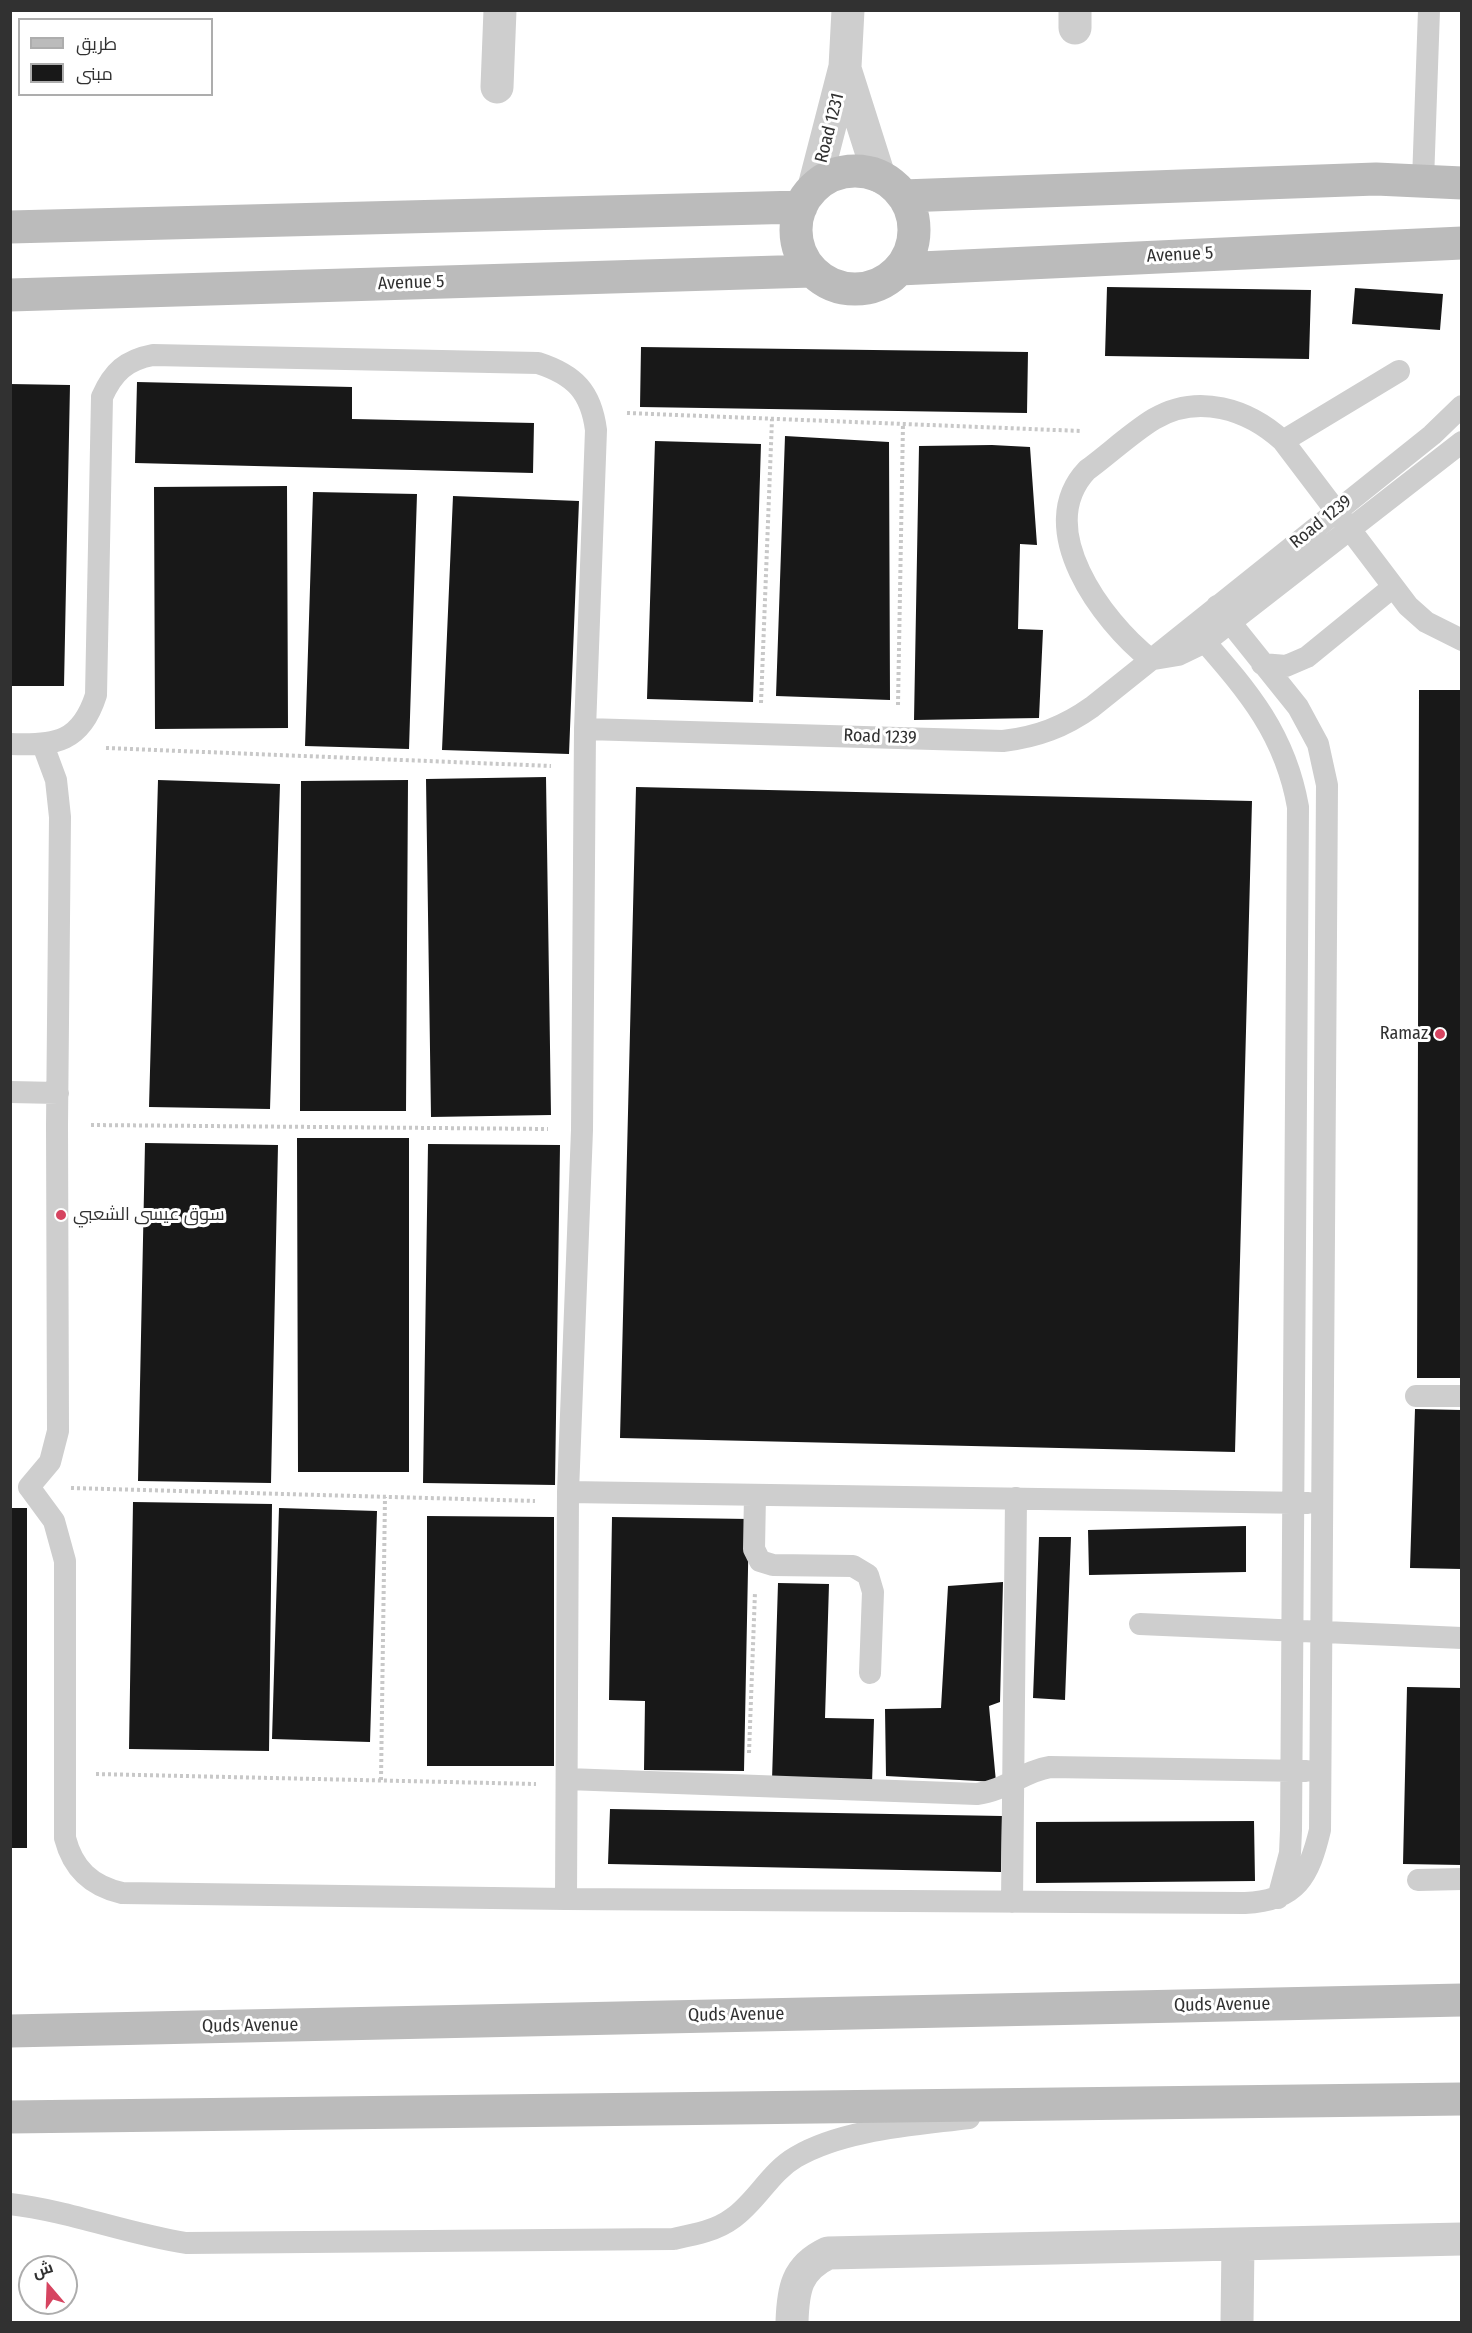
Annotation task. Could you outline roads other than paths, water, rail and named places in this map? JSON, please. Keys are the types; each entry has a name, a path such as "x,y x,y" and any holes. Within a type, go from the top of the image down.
{"street":[{"path":"497,87 500,10"},
{"name":"Road 1231","path":"807,197 845,67 848,10"},
{"name":"Road 1231","path":"845,67 891,186"},
{"path":"848,171 864,171 891,186 913,218 914,236 909,254 899,269 876,285 849,289 822,279 802,256 796,240 796,223 807,197 833,175 848,171"},
{"path":"891,186 1376,179 1461,183"},
{"path":"10,227 807,197"},
{"name":"Avenue 5","path":"899,269 1458,248"},
{"name":"Avenue 5","path":"10,295 812,270"},
{"name":"Quds Avenue","path":"10,2031 1461,2000"},
{"path":"10,2117 1461,2099"},
{"path":"792,2322 793,2292 797,2279 815,2259 828,2253 1461,2239"},
{"path":"1237,2322 1238,2244"}],"lane":[{"path":"1423,181 1429,10"},
{"path":"10,744 43,745 62,740 78,729 90,713 96,694 102,397 109,380 120,367 136,358 153,355 538,363 556,369 572,379 585,394 593,411 596,430 585,729 582,1130 568,1497 566,1899"},
{"path":"1282,441 1399,371"},
{"path":"1149,659 1137,649 1098,605 1079,571 1068,532 1070,501 1078,480 1154,419 1170,412 1203,406 1230,409 1245,414 1282,441 1408,606 1426,622 1461,640"},
{"name":"Road 1239","path":"1224,614 1335,511 1432,435 1461,406"},
{"name":"Road 1239","path":"585,729 1003,741 1041,735 1076,718 1149,659 1178,655 1198,634 1224,614 1349,529 1461,442"},
{"path":"1262,664 1286,666 1307,657 1393,587"},
{"path":"43,745 56,780 60,817 57,1125 58,1431 50,1462 20,1487 54,1521 65,1561 65,1838 78,1869 105,1889 122,1893 566,1899 1245,1903 1278,1898 1293,1889 1312,1863 1320,1830 1327,785 1324,764 1309,725 1298,707 1224,614"},
{"path":"1198,634 1268,721 1288,762 1298,807 1292,1770 1290,1853 1278,1898"},
{"path":"10,1092 58,1093"},
{"path":"1296,1135 1325,1136"},
{"path":"1416,1396 1461,1396"},
{"path":"568,1497 755,1495 1322,1503"},
{"path":"755,1495 754,1549 756,1556 766,1564 853,1566 868,1575 873,1592 870,1673"},
{"path":"1012,1902 1016,1498"},
{"path":"1140,1624 1461,1638"},
{"path":"567,1782 977,1794 996,1791 1031,1772 1050,1767 1321,1771"},
{"path":"1418,1880 1461,1879"},
{"path":"10,2204 54,2212 155,2238 186,2243 673,2239 701,2233 734,2218 778,2170 796,2157 820,2147 869,2132 1066,2104"}],"place":[{"name":"Ramaz","path":"1440,1034"},
{"name":"سوق عيسى الشعبي","path":"61,1215"}]}
